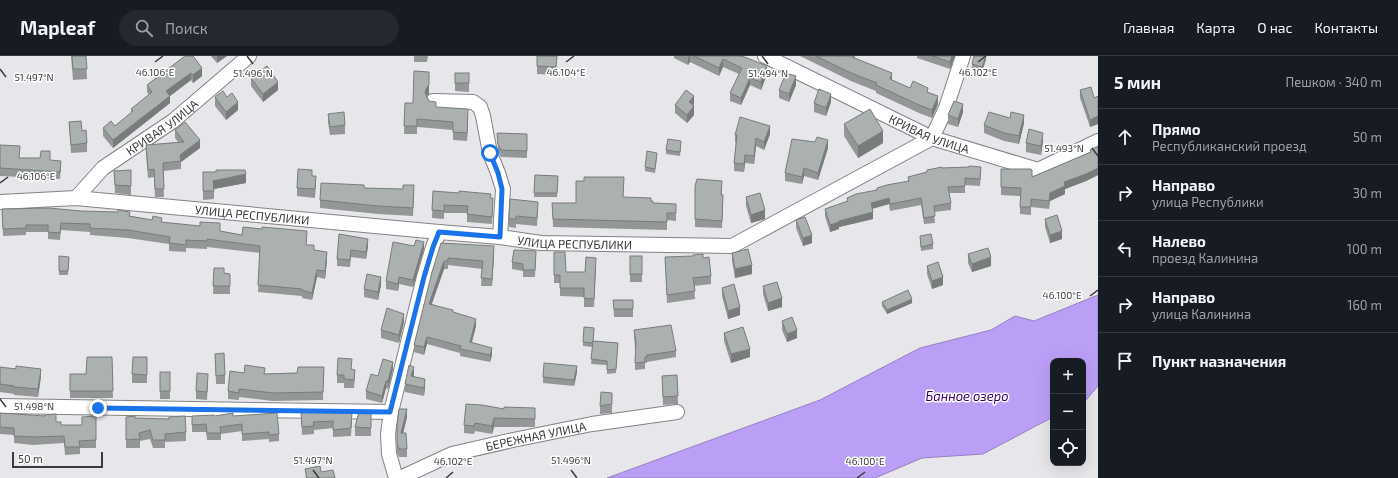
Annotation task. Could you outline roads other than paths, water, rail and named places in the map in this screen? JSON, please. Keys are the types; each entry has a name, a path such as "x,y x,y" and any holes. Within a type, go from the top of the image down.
{"street":[{"name":"КРИВАЯ УЛИЦА","path":"76,198 103,168 173,120 250,56"},
{"name":"КРИВАЯ УЛИЦА","path":"766,56 932,138 1038,170 1098,142"},
{"path":"932,138 946,108 963,56"},
{"path":"433,101 473,102 480,107 490,153 498,173 502,189 500,237"},
{"name":"УЛИЦА РЕСПУБЛИКИ","path":"0,202 76,198 500,237 541,243 732,246 932,138"},
{"path":"396,478 389,454 388,434 390,412 424,277 439,232"},
{"path":"0,406 390,412"},
{"name":"БЕРЕЖНАЯ УЛИЦА","path":"400,478 452,454 467,450 592,424 677,412"}],"water":[{"name":"Банное озеро","path":"1098,295 1098,386 1086,400 1086,358 1050,358 1050,419 983,454 922,458 875,478 607,478 820,400 920,348 991,330 1015,316 1034,321"}]}
